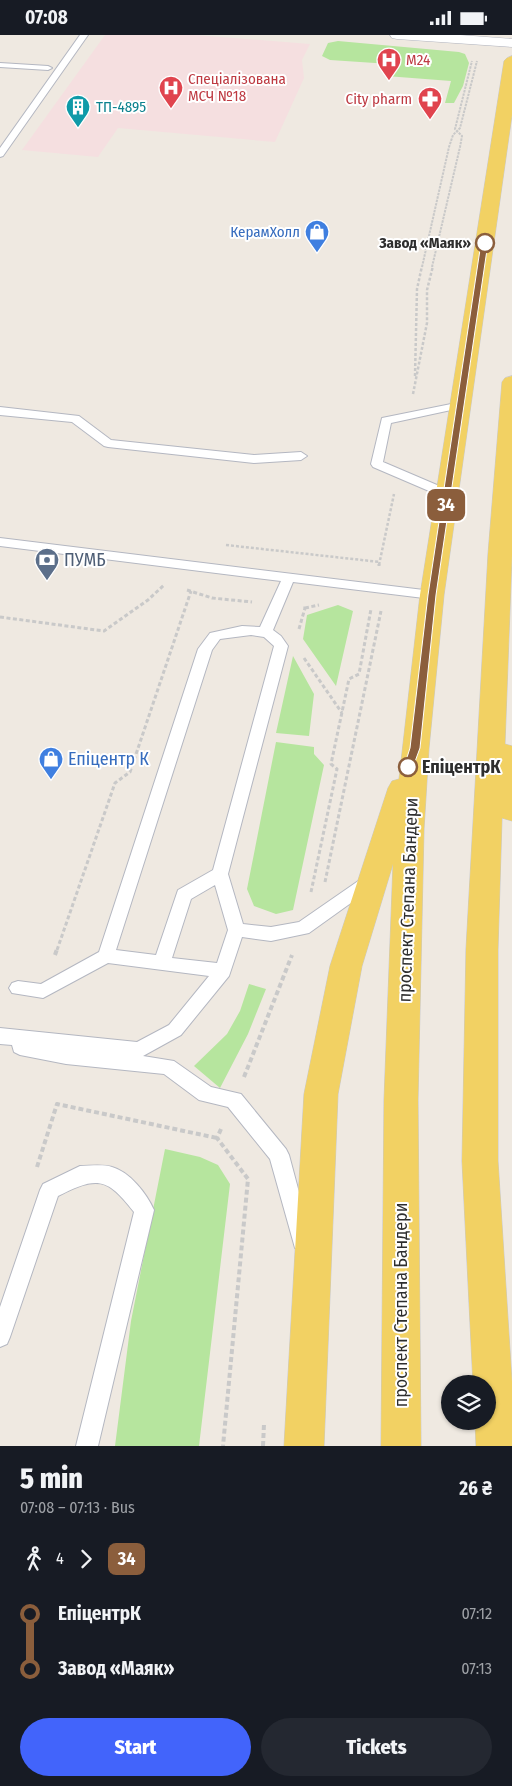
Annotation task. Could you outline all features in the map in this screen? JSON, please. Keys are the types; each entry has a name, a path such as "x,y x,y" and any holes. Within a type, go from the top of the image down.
{"main road":[{"name":"проспект Степана Бандери","path":"401,1446 402,1100 409,829 415,748 432,595 512,61"},
{"path":"496,1446 480,1161 482,949 500,554 512,382"},
{"path":"493,707 512,810"},
{"path":"304,1446 321,1094 346,966 371,880 415,748"}],"street":[{"path":"397,35 512,43"}],"lane":[{"path":"0,154 84,35"},
{"path":"0,65 48,68"},
{"path":"447,494 377,464 386,421 461,405"},
{"path":"0,411 75,419 108,443 254,459 301,456"},
{"path":"0,542 432,595"},
{"path":"265,632 289,577"},
{"path":"0,1036 139,1050 175,1031 201,1001 223,971 236,930 220,874 281,646 278,639 265,632 245,631 215,636 205,649 106,956"},
{"path":"162,963 184,895 220,874"},
{"path":"236,930 271,933 303,928 371,880"},
{"path":"18,988 43,991 106,956 223,971"},
{"path":"0,1042 66,1056 168,1067 206,1094 234,1100 279,1155 312,1279"},
{"path":"0,1337 50,1190 80,1175 110,1175 127,1188 144,1210 87,1446"}],"path":[{"path":"472,59 455,129 457,131 462,136 427,290 427,323 414,389 417,289 452,135 457,131 460,128 482,41"},
{"path":"217,1138 303,928 337,769 331,764 350,679 359,673 380,562 226,545"},
{"path":"0,617 104,631 148,600 164,585"},
{"path":"43,991 115,783 130,772 191,591"},
{"path":"105,1115 217,1138 248,1179 223,1446"}],"shaded area":[{"name":"Спеціалізована МСЧ №18","path":"105,35 195,35 310,44 302,60 304,78 275,142 118,128 98,157 22,150"}],"green space":[{"path":"338,41 465,54 469,63 463,86 454,103 445,103 451,81 386,76 390,64 330,60 322,56 328,43"},
{"path":"338,605 353,611 336,686 303,639 307,615"},
{"path":"293,656 314,694 309,736 276,733"},
{"path":"276,742 314,747 314,754 324,765 293,910 276,914 254,906 247,889"},
{"path":"249,984 266,989 248,1034 220,1088 194,1066 227,1034 240,1011"},
{"path":"165,1149 200,1157 218,1165 230,1184 199,1446 115,1446 131,1321"}],"bus line":[{"name":"34","path":"408,767 415,748 432,595 485,243"}],"place":[{"name":"М24","path":"389,81"},
{"name":"Спеціалізована МСЧ №18","path":"171,109"},
{"name":"City pharm","path":"430,120"},
{"name":"ТП-4895","path":"78,128"},
{"name":"Завод «Маяк»","path":"485,243"},
{"name":"КерамХолл","path":"317,253"},
{"name":"ПУМБ","path":"47,581"},
{"name":"ЕпіцентрК","path":"408,767"},
{"name":"Епіцентр К","path":"51,780"}]}
